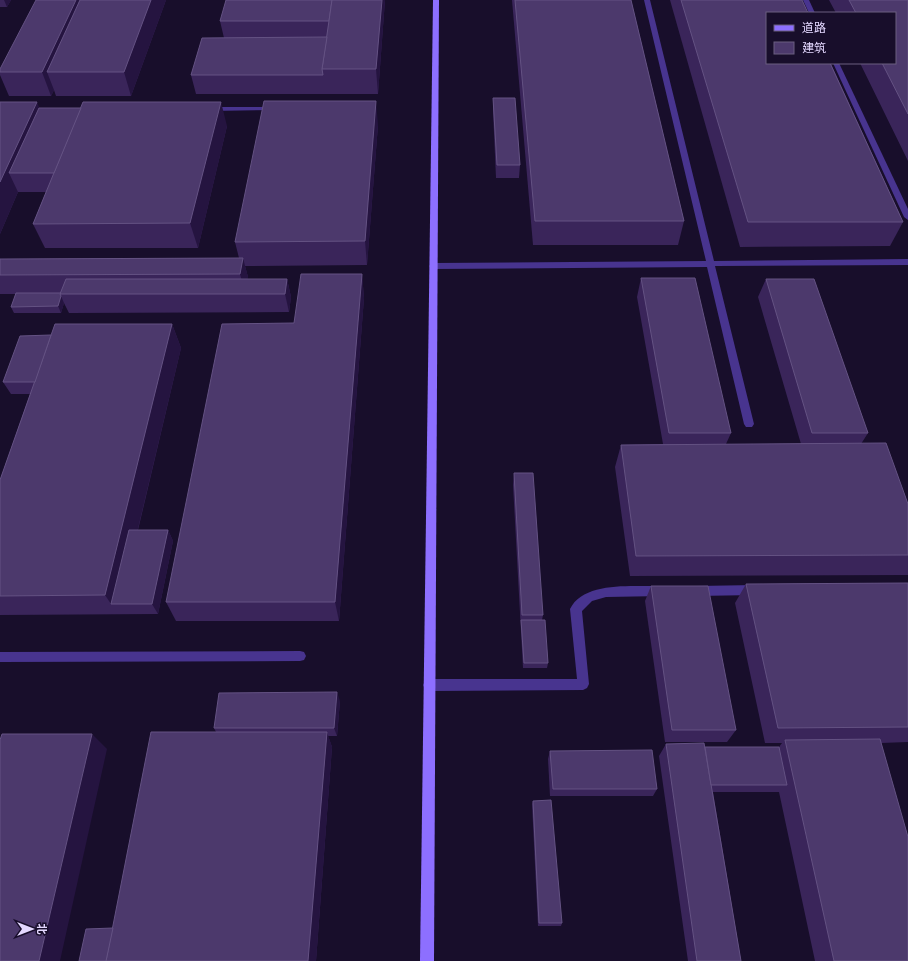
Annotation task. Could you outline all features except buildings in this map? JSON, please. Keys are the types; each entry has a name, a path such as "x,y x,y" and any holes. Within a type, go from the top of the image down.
{"street":[{"path":"427,961 436,0"}],"lane":[{"path":"647,0 749,424"},
{"path":"806,0 812,12"},
{"path":"836,64 908,217"},
{"path":"200,109 279,109"},
{"path":"433,266 908,262"},
{"path":"686,591 765,590"},
{"path":"429,685 583,684 576,609 589,597 606,592 670,591"},
{"path":"0,657 300,656"}]}
